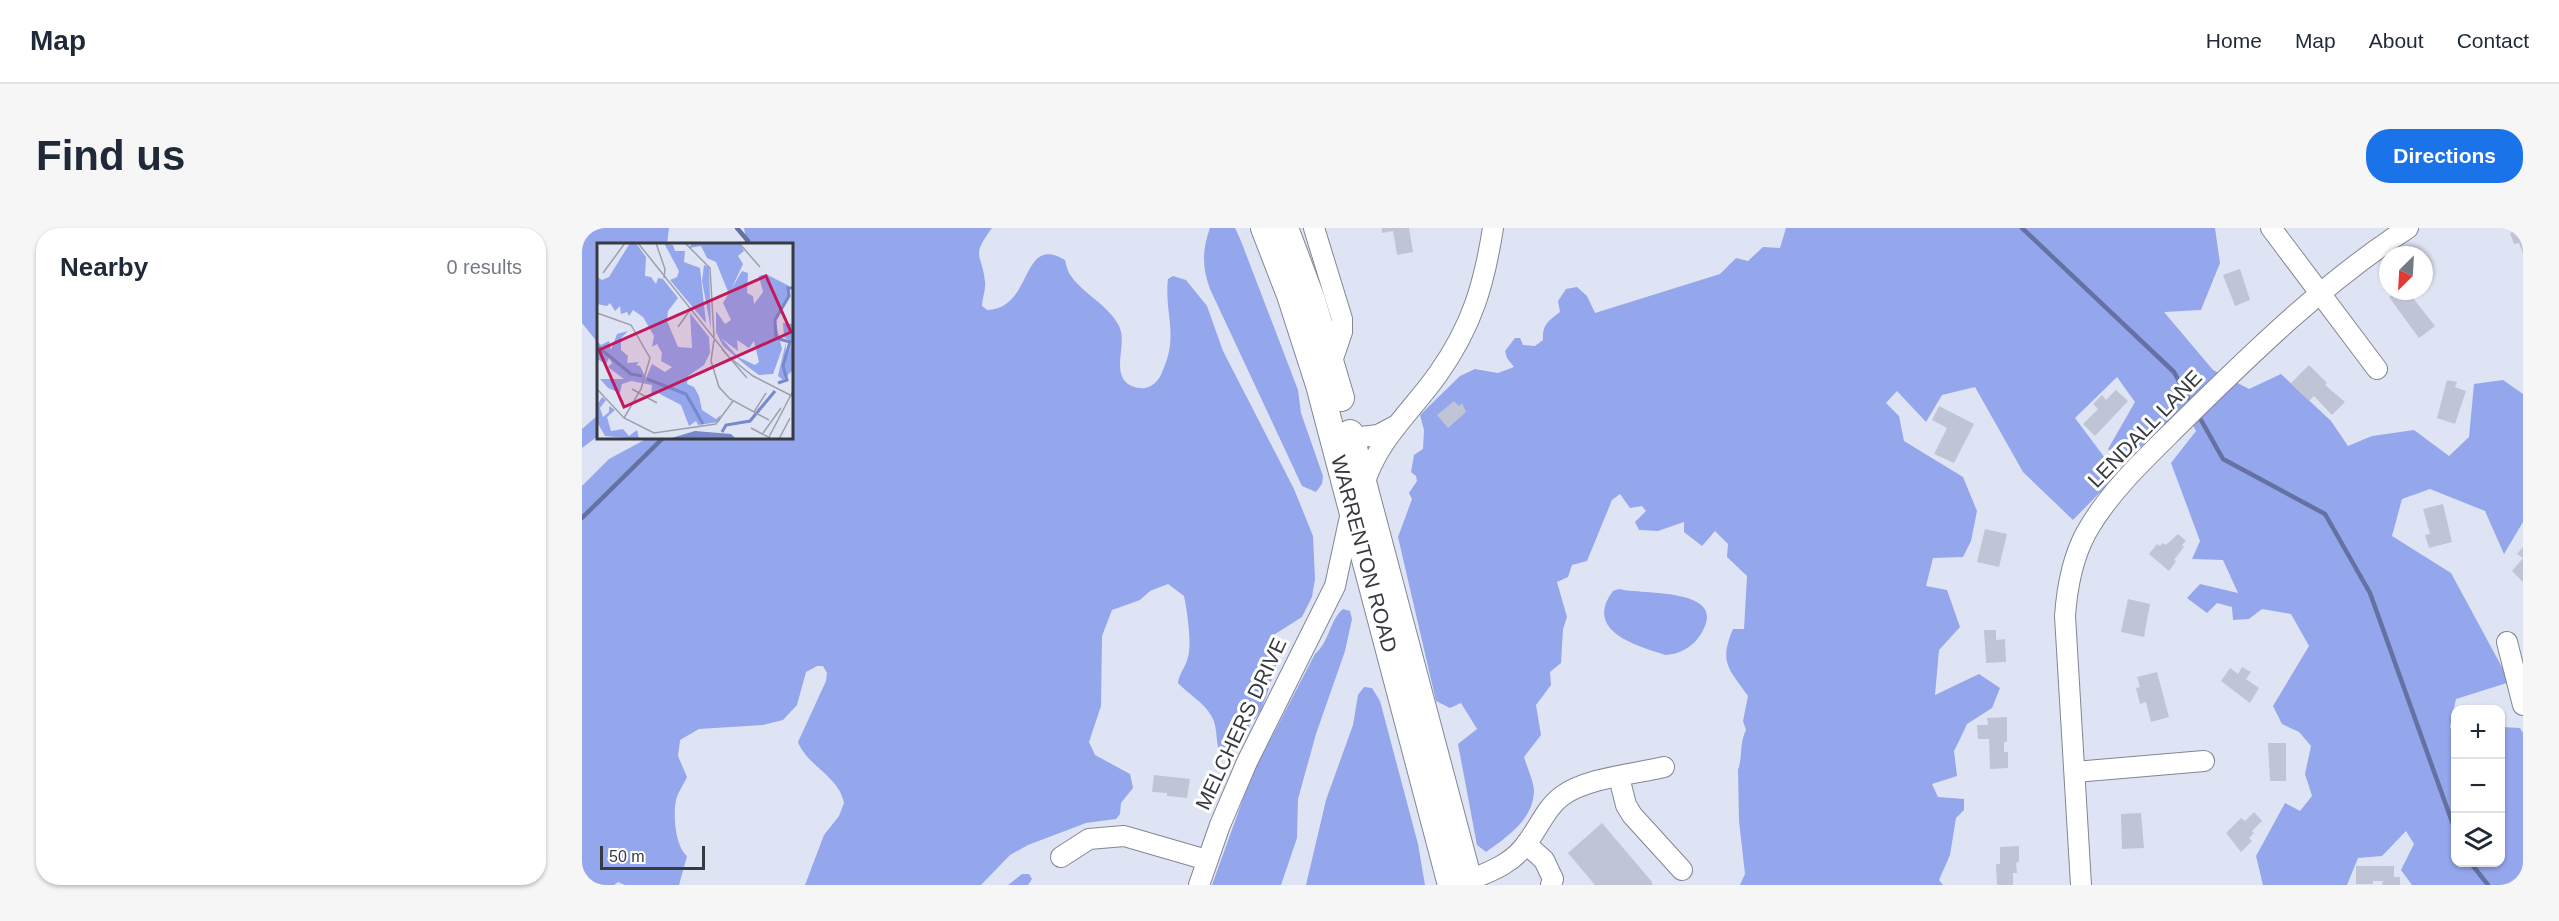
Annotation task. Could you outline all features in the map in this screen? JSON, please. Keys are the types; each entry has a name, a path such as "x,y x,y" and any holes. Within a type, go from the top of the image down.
{"main road":[{"name":"WARRENTON ROAD","path":"1264,228 1306,342 1367,568 1464,883"},
{"name":"WARRENTON ROAD","path":"1285,228 1312,300 1352,438 1464,883"}],"street":[{"path":"1314,228 1342,319 1342,332 1331,364"},
{"path":"1364,484 1372,462 1395,426 1437,375 1458,344 1472,317 1487,268 1493,228"},
{"path":"2271,228 2377,369"},
{"name":"LENDALL LANE","path":"2081,885 2065,616 2069,581 2083,539 2100,511 2132,472 2236,369 2319,293 2408,228"},
{"path":"1352,438 1378,435 1395,426"},
{"name":"MELCHERS DRIVE","path":"1198,885 1247,762 1335,586 1352,508"},
{"path":"1335,586 1350,573 1367,568"},
{"path":"2507,642 2523,705"},
{"path":"2074,772 2204,761"},
{"path":"1464,883 1494,871 1509,861 1526,844 1549,809 1563,796 1582,786 1664,767"},
{"path":"1619,777 1626,805 1632,814 1682,870"},
{"path":"1061,856 1089,839 1124,836 1207,860"},
{"path":"1526,844 1544,860 1558,883"}],"shaded area":[{"path":"582,228 669,228 667,243 597,243 597,342 582,323"},
{"path":"744,228 992,228 979,250 985,285 982,306 987,310 1002,306 1013,298 1040,256 1051,254 1065,260 1074,280 1108,311 1119,326 1122,339 1121,374 1128,384 1139,388 1149,387 1157,381 1168,357 1171,334 1168,279 1173,276 1186,280 1207,306 1223,351 1294,489 1313,536 1315,579 1312,597 1302,617 1272,636 1270,642 1275,653 1276,666 1267,694 1261,710 1229,755 1223,758 1220,753 1214,722 1209,712 1178,683 1188,657 1189,626 1184,596 1168,584 1150,591 1140,600 1112,610 1102,636 1101,706 1089,742 1095,755 1130,774 1133,788 1121,803 1120,814 1116,819 1086,823 1028,845 1010,855 981,885 805,885 824,835 839,816 844,803 836,785 808,758 798,742 826,681 827,673 823,666 817,666 806,672 797,705 783,720 763,725 699,729 680,740 678,756 687,777 676,800 675,822 677,838 687,856 679,885 625,885 618,882 614,885 582,885 582,486 609,459 644,440 794,440 794,243 747,243"},
{"path":"1210,228 1235,228 1241,241 1298,390 1301,413 1323,476 1322,484 1316,492 1302,486 1210,289 1204,258"},
{"path":"1786,228 2215,228 2220,263 2201,310 2164,312 2213,370 2249,389 2281,374 2331,421 2348,446 2372,436 2414,430 2449,456 2469,437 2474,384 2503,380 2523,394 2523,522 2504,554 2485,511 2430,489 2402,499 2392,536 2451,573 2510,682 2456,699 2455,705 2451,705 2451,867 2505,867 2505,727 2520,728 2523,733 2523,885 2412,885 2401,870 2414,844 2406,831 2382,856 2358,858 2347,885 2263,885 2256,856 2285,803 2300,811 2312,796 2305,774 2311,746 2299,732 2282,724 2273,706 2309,646 2291,614 2262,609 2249,619 2233,620 2232,607 2217,603 2207,613 2187,598 2200,584 2238,593 2223,560 2192,559 2200,541 2171,463 2196,431 2184,408 2122,464 2108,449 2135,402 2117,377 2075,418 2114,470 2105,487 2073,520 2023,472 1975,387 1942,395 1926,422 1897,391 1886,403 1899,416 1904,441 1963,477 1977,511 1971,541 1963,557 1933,558 1926,586 1947,590 1960,627 1939,650 1935,695 1979,674 2000,688 1992,708 1967,724 1954,751 1957,776 1932,784 1938,797 1964,799 1964,810 1956,818 1950,855 1939,880 1943,885 1740,885 1745,874 1739,821 1738,770 1742,740 1746,730 1743,721 1748,696 1731,671 1726,657 1733,629 1744,629 1747,576 1727,557 1728,544 1715,531 1702,546 1684,532 1684,522 1658,531 1639,530 1635,522 1646,511 1642,506 1630,508 1620,494 1612,500 1587,561 1572,565 1568,577 1557,582 1567,617 1563,629 1561,663 1550,672 1551,685 1536,705 1541,735 1524,757 1534,790 1529,810 1518,826 1486,852 1477,845 1458,744 1477,729 1461,703 1450,708 1436,701 1398,537 1412,499 1409,493 1417,481 1416,476 1411,472 1414,455 1423,449 1424,430 1420,415 1460,376 1475,369 1498,373 1514,367 1505,351 1515,338 1520,338 1523,345 1535,346 1543,340 1547,324 1560,312 1558,301 1566,289 1577,287 1587,296 1595,313 1720,274 1736,258 1748,261 1763,247 1780,248"},
{"path":"597,416 597,437 582,448 582,429"},
{"path":"1619,589 1663,593 1694,601 1704,608 1707,619 1701,634 1686,649 1666,655 1641,647 1617,635 1605,617 1605,605 1613,591"},
{"path":"1343,609 1350,611 1352,619 1345,651 1316,734 1298,799 1297,838 1281,885 1212,885 1251,777 1315,654 1324,643 1335,619"},
{"path":"1364,687 1372,688 1380,701 1418,844 1425,885 1306,885 1326,800 1353,725 1358,695"},
{"path":"1022,874 1029,874 1032,879 1028,885 1008,885"}],"building":[{"path":"1382,228 1409,228 1413,252 1397,255 1393,231 1382,233"},
{"path":"2515,228 2523,228 2523,254 2519,243 2514,244 2510,233 2516,231"},
{"path":"2240,269 2250,300 2235,306 2223,275"},
{"path":"2391,300 2415,300 2435,326 2419,338"},
{"path":"2309,365 2327,383 2325,385 2345,402 2332,415 2314,396 2309,401 2291,383"},
{"path":"2447,380 2457,382 2455,387 2466,391 2455,424 2437,418"},
{"path":"2116,390 2128,401 2095,436 2083,424 2098,409 2093,404 2102,395 2106,400"},
{"path":"1454,401 1459,406 1462,403 1466,412 1448,428 1437,415"},
{"path":"1939,406 1974,424 1954,463 1934,454 1947,428 1932,420"},
{"path":"2443,504 2452,542 2429,548 2425,535 2430,534 2423,509"},
{"path":"1985,529 2007,534 1999,567 1977,562"},
{"path":"2178,534 2186,541 2169,571 2149,554 2157,544 2166,545"},
{"path":"2523,547 2523,558 2517,554"},
{"path":"2523,558 2523,582 2512,571"},
{"path":"2128,599 2150,604 2144,637 2121,632"},
{"path":"1984,630 1996,630 1996,640 2005,639 2006,662 1986,663"},
{"path":"2242,667 2251,672 2246,679 2259,688 2250,703 2221,681 2230,668 2238,674"},
{"path":"2157,672 2169,717 2151,722 2146,702 2140,704 2136,688 2140,687 2137,677"},
{"path":"2007,717 2007,742 2004,742 2004,752 2008,752 2008,768 1990,769 1989,739 1978,739 1977,725 1988,725 1987,718"},
{"path":"2268,743 2286,743 2286,781 2270,781"},
{"path":"1154,775 1190,779 1187,798 1152,792"},
{"path":"2254,812 2262,821 2252,831 2254,833 2249,838 2252,841 2241,852 2226,833 2241,818 2245,821"},
{"path":"2141,813 2144,848 2122,849 2121,814"},
{"path":"1602,823 1652,882 1652,885 1595,885 1568,853"},
{"path":"2019,846 2019,862 2016,863 2017,873 2013,873 2013,885 1997,885 1996,864 2000,864 2000,847"},
{"path":"2356,866 2394,866 2394,877 2400,877 2400,885 2382,885 2383,881 2373,881 2373,884 2356,884"}],"waterway":[{"path":"737,228 748,241 747,243"},
{"path":"2022,228 2174,372 2188,398"},
{"path":"2201,420 2223,459 2325,514 2370,593 2451,819"},
{"path":"582,518 661,440"},
{"path":"2474,867 2488,885"}]}
